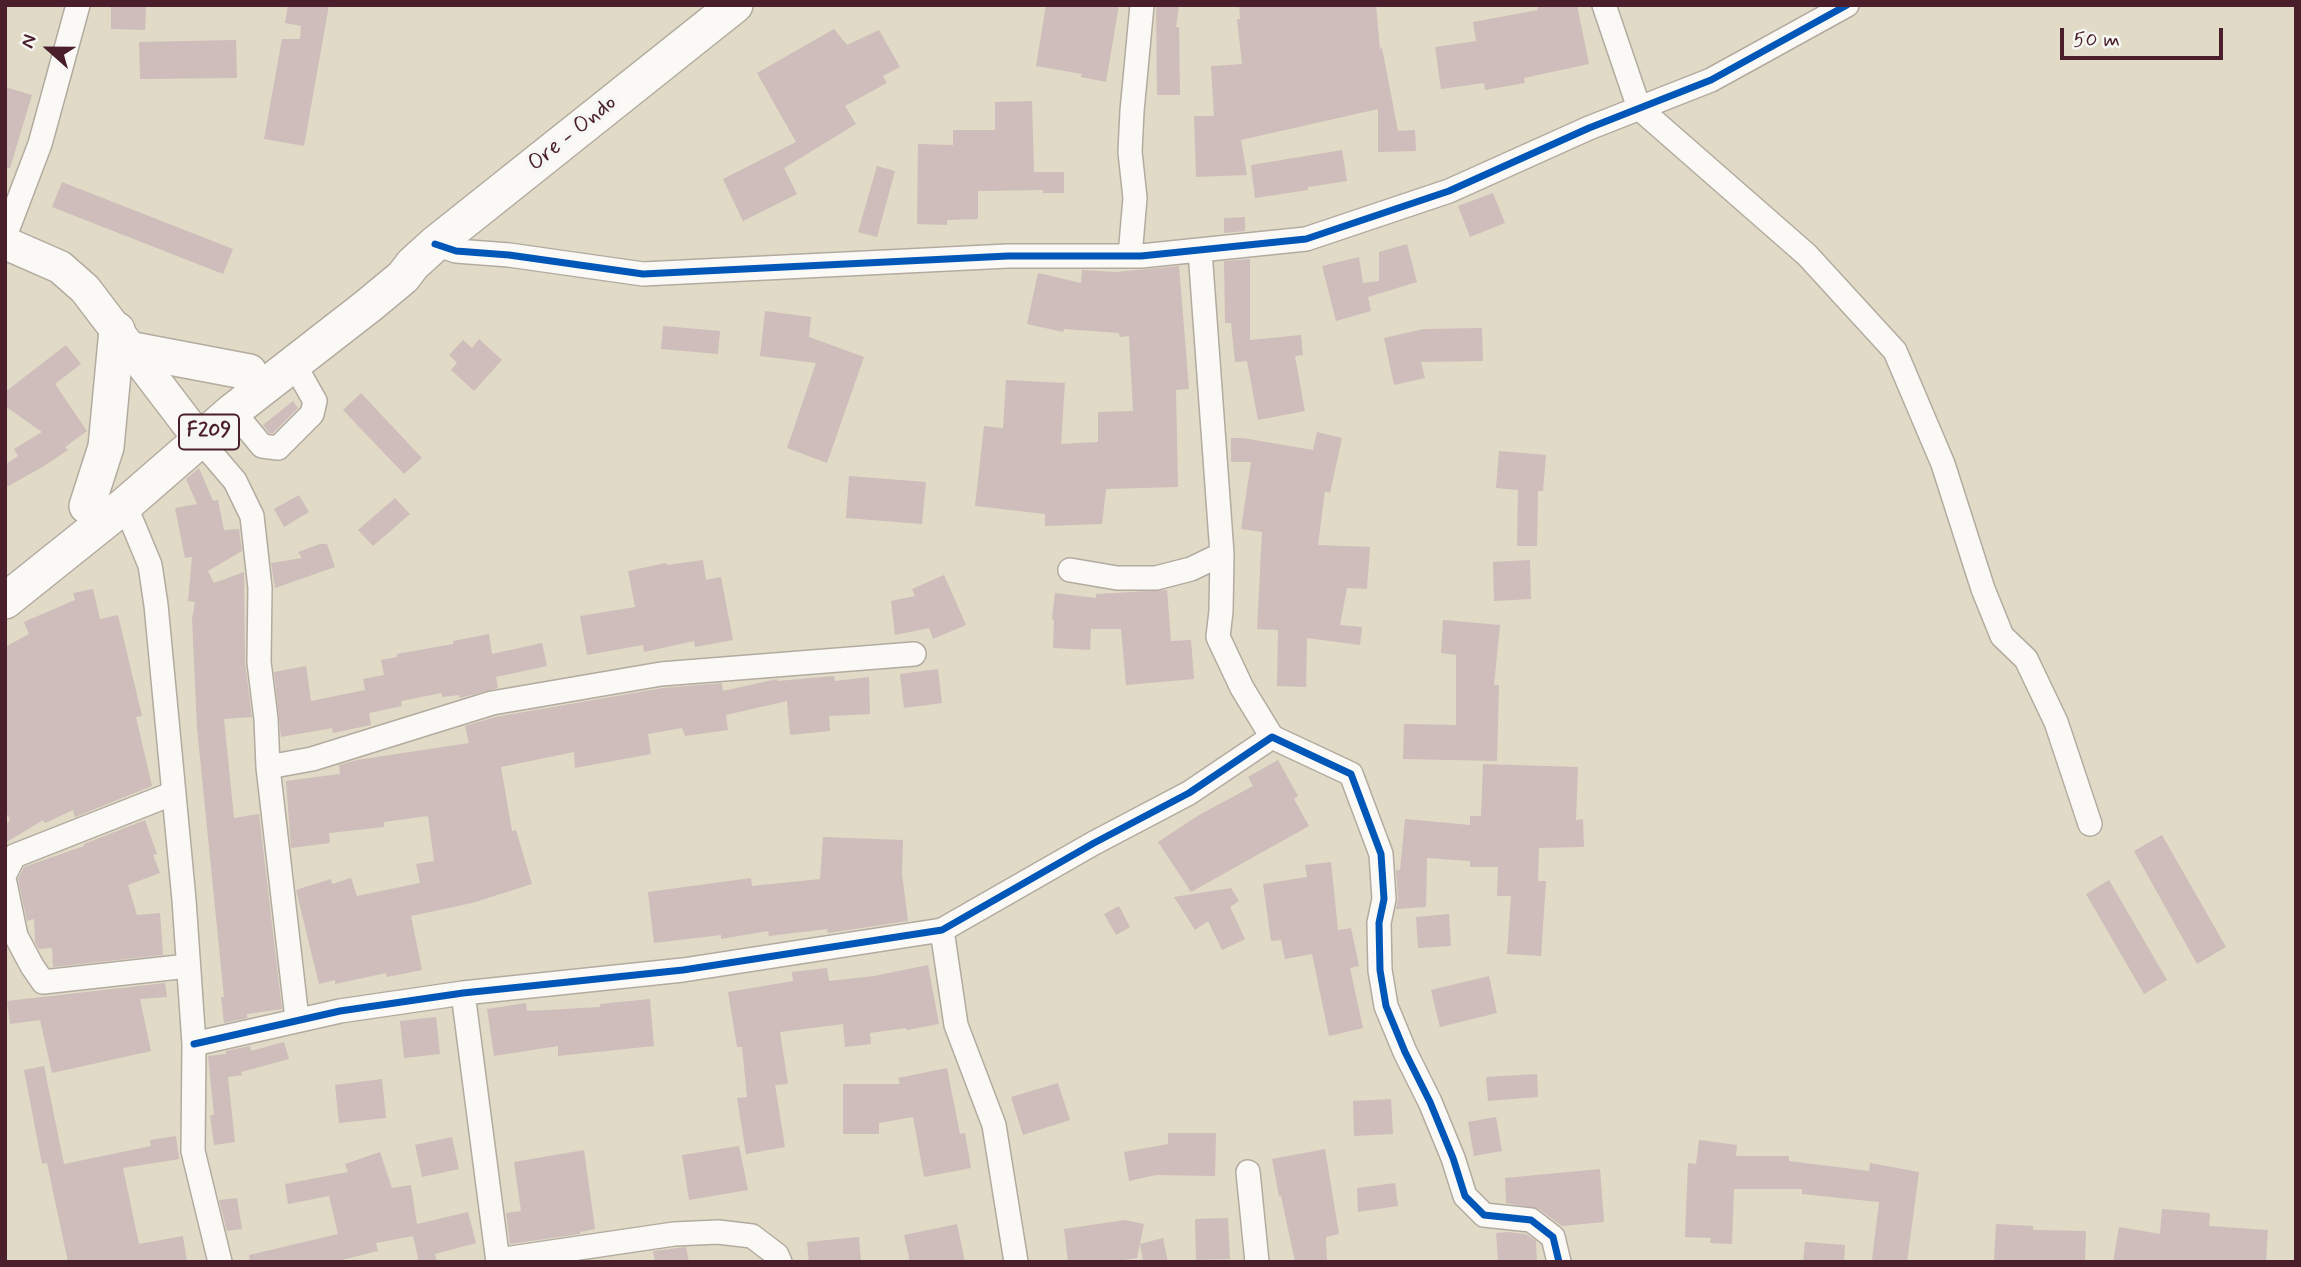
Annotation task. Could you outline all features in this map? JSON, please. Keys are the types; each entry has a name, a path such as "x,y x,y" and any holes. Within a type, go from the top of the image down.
{"main road":[{"name":"Ore - Ondo","path":"424,254 735,5"},
{"path":"5,243 60,267 85,289 194,431"},
{"name":"F209","path":"5,582 87,506 194,431 233,411 403,277 424,254"},
{"name":"F209","path":"5,601 125,505 249,372 378,276 396,265 424,254"},
{"path":"125,340 249,372"},
{"path":"87,506 106,447 125,340"}],"street":[{"path":"5,236 40,144 78,5"},
{"path":"1130,256 1135,198 1130,152 1142,5"},
{"path":"1604,5 1639,108 1807,256 1895,351 1943,464 1983,589 2002,636 2026,659 2056,722 2090,824"},
{"path":"424,254 456,251 509,255 643,274 1009,256 1130,256 1306,239 1449,191 1710,80 1847,5"},
{"path":"1200,251 1222,554 1218,637 1242,688 1272,737 1351,774 1381,854 1384,900 1379,923 1380,970 1387,1006 1453,1158 1465,1196 1484,1215 1531,1220 1553,1237 1559,1262"},
{"path":"233,411 262,446 278,448 312,414 315,401 294,364"},
{"path":"194,431 235,481 252,516 260,588 259,662 266,719 268,767 297,1019"},
{"path":"125,505 150,565 156,605 194,1044 193,1151 220,1262"},
{"path":"1070,570 1117,579 1156,578 1191,569 1222,554"},
{"path":"268,767 313,759 492,703 661,674 914,654"},
{"path":"194,1044 297,1019 463,993 683,970 942,930 1094,843 1189,793 1272,737"},
{"path":"5,874 14,856 174,793"},
{"path":"5,883 16,936 43,982 188,966"},
{"path":"942,930 956,1025 994,1125 1016,1262"},
{"path":"463,993 498,1261 674,1234 718,1231 752,1236 777,1255 780,1262"},
{"path":"1248,1172 1257,1262"}],"building":[{"path":"111,5 146,5 145,30 111,29"},
{"path":"288,5 329,5 304,146 264,139 282,39 300,39 301,26 285,23"},
{"path":"1046,5 1119,5 1106,82 1081,77 1082,74 1036,66"},
{"path":"1156,5 1179,5 1176,27 1179,27 1180,95 1157,95"},
{"path":"1239,5 1376,5 1380,49 1382,48 1398,131 1415,130 1416,151 1378,152 1378,109 1241,140 1247,175 1196,177 1194,116 1214,116 1211,66 1242,64 1237,19 1240,19"},
{"path":"1537,5 1577,5 1589,64 1524,78 1525,83 1485,90 1484,83 1441,89 1435,47 1476,41 1473,22 1538,10"},
{"path":"834,29 847,45 879,30 900,67 883,76 887,83 845,106 856,124 784,168 797,194 743,221 723,179 796,142 757,73"},
{"path":"236,40 237,78 140,79 139,42"},
{"path":"5,87 32,95 10,168 5,167"},
{"path":"1032,101 1034,172 1064,172 1064,193 1043,193 1043,190 978,191 978,219 947,220 947,225 917,224 918,144 953,145 953,130 995,130 995,102"},
{"path":"1342,150 1347,181 1255,198 1251,165"},
{"path":"877,166 895,171 877,237 858,232"},
{"path":"62,182 233,249 223,274 52,207"},
{"path":"1493,193 1505,223 1470,237 1458,206"},
{"path":"1245,217 1245,231 1224,233 1224,218"},
{"path":"1407,244 1417,282 1368,297 1371,311 1336,321 1322,266 1359,257 1363,283 1379,281 1379,252"},
{"path":"1250,259 1250,340 1301,335 1303,355 1295,356 1305,411 1258,420 1247,361 1235,362 1231,323 1225,323 1224,261"},
{"path":"1179,266 1189,389 1176,390 1178,487 1106,489 1102,524 1045,526 1045,514 975,506 984,426 1003,428 1006,380 1065,383 1061,444 1098,442 1098,412 1133,411 1129,336 1064,329 1063,332 1027,324 1038,273 1081,283 1082,270 1116,272"},
{"path":"765,311 811,317 809,337 864,357 827,463 787,448 816,363 760,356"},
{"path":"663,326 720,331 718,354 661,349"},
{"path":"1482,328 1483,361 1421,362 1425,378 1394,385 1384,338 1423,329"},
{"path":"479,339 502,360 474,391 451,370 457,363 449,355 463,340 472,348"},
{"path":"66,345 81,364 55,384 87,431 65,447 68,450 5,488 5,465 18,456 14,449 42,432 5,406 5,392"},
{"path":"361,393 422,458 404,474 343,410"},
{"path":"293,401 298,408 273,433 269,433 263,425"},
{"path":"1317,432 1342,438 1330,493 1325,491 1318,545 1370,547 1367,589 1347,588 1340,625 1362,627 1360,645 1307,638 1306,687 1277,686 1278,630 1257,629 1262,532 1241,529 1251,462 1231,462 1231,438 1313,450"},
{"path":"1499,451 1546,455 1543,491 1538,491 1537,546 1517,546 1518,490 1496,488"},
{"path":"199,468 213,501 218,500 224,530 239,529 242,551 208,571 214,583 244,572 245,662 252,717 224,719 234,818 259,814 282,1009 247,1014 247,1018 224,1023 221,997 224,997 197,728 192,619 195,602 188,601 192,557 185,558 175,508 197,504 186,479"},
{"path":"849,476 926,482 922,524 846,518"},
{"path":"299,495 309,512 284,527 274,509"},
{"path":"395,498 410,514 373,546 358,530"},
{"path":"327,544 335,567 275,588 271,563 302,558 298,552"},
{"path":"703,560 706,580 721,577 733,640 695,647 694,641 644,652 643,645 587,655 580,616 635,607 628,571 666,563"},
{"path":"1530,560 1531,599 1494,601 1493,562"},
{"path":"944,575 966,625 933,639 929,628 895,635 891,601 915,596 912,589"},
{"path":"93,589 100,619 118,615 142,716 136,717 152,786 75,817 73,810 45,823 43,820 5,843 5,826 10,820 5,810 5,647 29,634 24,622 75,600 73,593"},
{"path":"1167,590 1171,641 1191,640 1194,679 1126,685 1121,629 1091,629 1090,650 1053,648 1055,593 1096,598 1096,594"},
{"path":"1443,620 1500,625 1494,685 1499,685 1497,761 1403,759 1404,724 1456,725 1456,655 1441,653"},
{"path":"489,634 492,654 542,643 547,666 496,677 498,688 460,698 459,695 442,697 442,693 401,701 402,706 369,713 371,725 333,733 332,728 281,737 274,672 306,666 311,701 365,690 363,679 384,675 381,660"},
{"path":"938,669 942,703 904,708 900,674"},
{"path":"834,676 835,681 869,677 870,714 829,716 830,731 790,735 787,701 726,715 728,730 685,736 682,728 648,734 651,754 575,768 574,752 501,767 512,831 516,830 532,884 472,903 411,916 422,970 387,977 386,973 335,984 335,980 319,984 296,890 331,879 332,884 351,878 357,896 420,883 416,864 434,861 428,816 384,822 384,827 329,833 330,843 291,848 286,781 340,774 339,765 357,760 469,743 465,726 495,717 663,688 722,683 723,691 777,679"},
{"path":"1278,760 1298,796 1294,799 1309,826 1191,892 1158,842 1199,815 1253,786 1248,777"},
{"path":"1483,764 1578,767 1576,820 1583,819 1584,847 1539,848 1538,881 1546,881 1541,956 1507,954 1511,896 1497,896 1498,867 1470,867 1470,861 1427,858 1426,907 1396,909 1396,870 1400,870 1405,819 1470,825 1470,816 1481,816"},
{"path":"145,820 157,854 153,855 160,873 128,885 137,915 160,913 163,955 53,967 52,948 39,949 35,942 34,919 27,921 18,879 24,867 84,846"},
{"path":"2162,835 2226,947 2197,964 2134,851"},
{"path":"823,837 903,840 902,874 908,921 828,933 827,929 769,936 768,931 721,939 721,935 654,943 648,892 751,878 752,886 820,879"},
{"path":"1331,862 1338,930 1351,928 1359,966 1350,968 1363,1028 1329,1036 1312,954 1285,959 1281,940 1271,941 1263,884 1307,877 1305,865"},
{"path":"2109,880 2167,980 2144,994 2086,894"},
{"path":"1231,888 1239,901 1230,907 1245,939 1222,950 1208,921 1195,930 1174,897"},
{"path":"1119,906 1130,927 1116,935 1104,914"},
{"path":"1449,914 1451,946 1418,948 1416,917"},
{"path":"928,965 939,1024 870,1033 871,1044 845,1047 843,1024 780,1032 788,1084 775,1085 785,1147 746,1154 737,1098 747,1097 742,1047 737,1047 728,992 793,981 792,972 827,968 829,981 874,976"},
{"path":"1489,976 1497,1013 1440,1027 1431,990"},
{"path":"165,983 167,997 140,999 151,1051 52,1073 40,1020 10,1024 7,1001"},
{"path":"650,999 654,1046 558,1056 558,1046 494,1056 487,1009 526,1003 527,1011 600,1007 600,1004"},
{"path":"436,1017 440,1054 404,1058 400,1021"},
{"path":"284,1042 289,1059 228,1077 235,1142 214,1145 208,1056 226,1054 226,1051 250,1046 251,1051"},
{"path":"44,1066 64,1164 151,1146 150,1140 176,1136 179,1159 123,1168 139,1244 183,1236 187,1262 68,1262 47,1163 42,1164 24,1070"},
{"path":"947,1068 960,1134 965,1133 971,1168 924,1177 913,1117 879,1123 879,1134 843,1134 843,1084 900,1084 898,1078"},
{"path":"1537,1074 1538,1097 1488,1101 1486,1077"},
{"path":"382,1079 386,1118 339,1123 335,1085"},
{"path":"1058,1083 1070,1120 1023,1135 1011,1097"},
{"path":"1391,1099 1393,1134 1354,1136 1353,1101"},
{"path":"1496,1117 1502,1151 1474,1156 1468,1122"},
{"path":"1168,1133 1216,1133 1215,1176 1156,1175 1129,1181 1124,1152 1168,1144"},
{"path":"452,1137 459,1169 422,1177 415,1145"},
{"path":"1699,1140 1737,1145 1736,1156 1789,1156 1789,1161 1869,1171 1870,1163 1919,1172 1907,1262 1872,1260 1879,1202 1802,1194 1802,1189 1734,1189 1732,1244 1710,1243 1711,1238 1685,1237 1688,1163 1696,1164"},
{"path":"739,1146 748,1190 689,1200 682,1155"},
{"path":"1325,1149 1339,1234 1326,1237 1327,1262 1295,1262 1272,1159"},
{"path":"584,1150 595,1229 580,1234 510,1244 506,1213 521,1211 514,1162"},
{"path":"380,1152 392,1188 411,1185 417,1224 468,1212 476,1243 435,1254 437,1262 419,1262 413,1236 376,1243 378,1251 333,1262 250,1262 249,1255 338,1234 329,1196 288,1204 285,1184 348,1172 345,1164"},
{"path":"1600,1169 1604,1222 1562,1226 1539,1209 1506,1203 1505,1178"},
{"path":"1395,1183 1398,1206 1358,1212 1357,1188"},
{"path":"237,1198 242,1229 227,1231 219,1200"},
{"path":"2162,1209 2210,1213 2209,1226 2268,1230 2266,1262 2113,1262 2119,1227 2160,1234"},
{"path":"1228,1218 1230,1259 1196,1260 1195,1219"},
{"path":"1125,1220 1144,1224 1137,1258 1111,1262 1068,1262 1064,1229"},
{"path":"957,1224 965,1262 910,1262 904,1235"},
{"path":"1996,1224 2033,1226 2033,1230 2086,1231 2085,1262 1994,1262"},
{"path":"1496,1233 1526,1234 1536,1241 1537,1262 1498,1262"},
{"path":"859,1237 861,1262 809,1262 807,1242"},
{"path":"1163,1238 1168,1262 1143,1262 1140,1244"},
{"path":"1805,1242 1845,1245 1844,1262 1803,1262"},
{"path":"686,1247 689,1262 655,1262 653,1251"}],"cycle path":[{"path":"435,244 456,251 509,255 643,274 1008,256 1141,256 1306,239 1449,191 1589,128 1711,80 1847,5"},
{"path":"194,1044 340,1011 463,993 683,970 942,930 1094,843 1189,793 1272,737 1351,774 1381,854 1384,899 1379,923 1380,970 1386,1006 1430,1102 1465,1196 1484,1215 1531,1220 1553,1237 1559,1262"}]}
